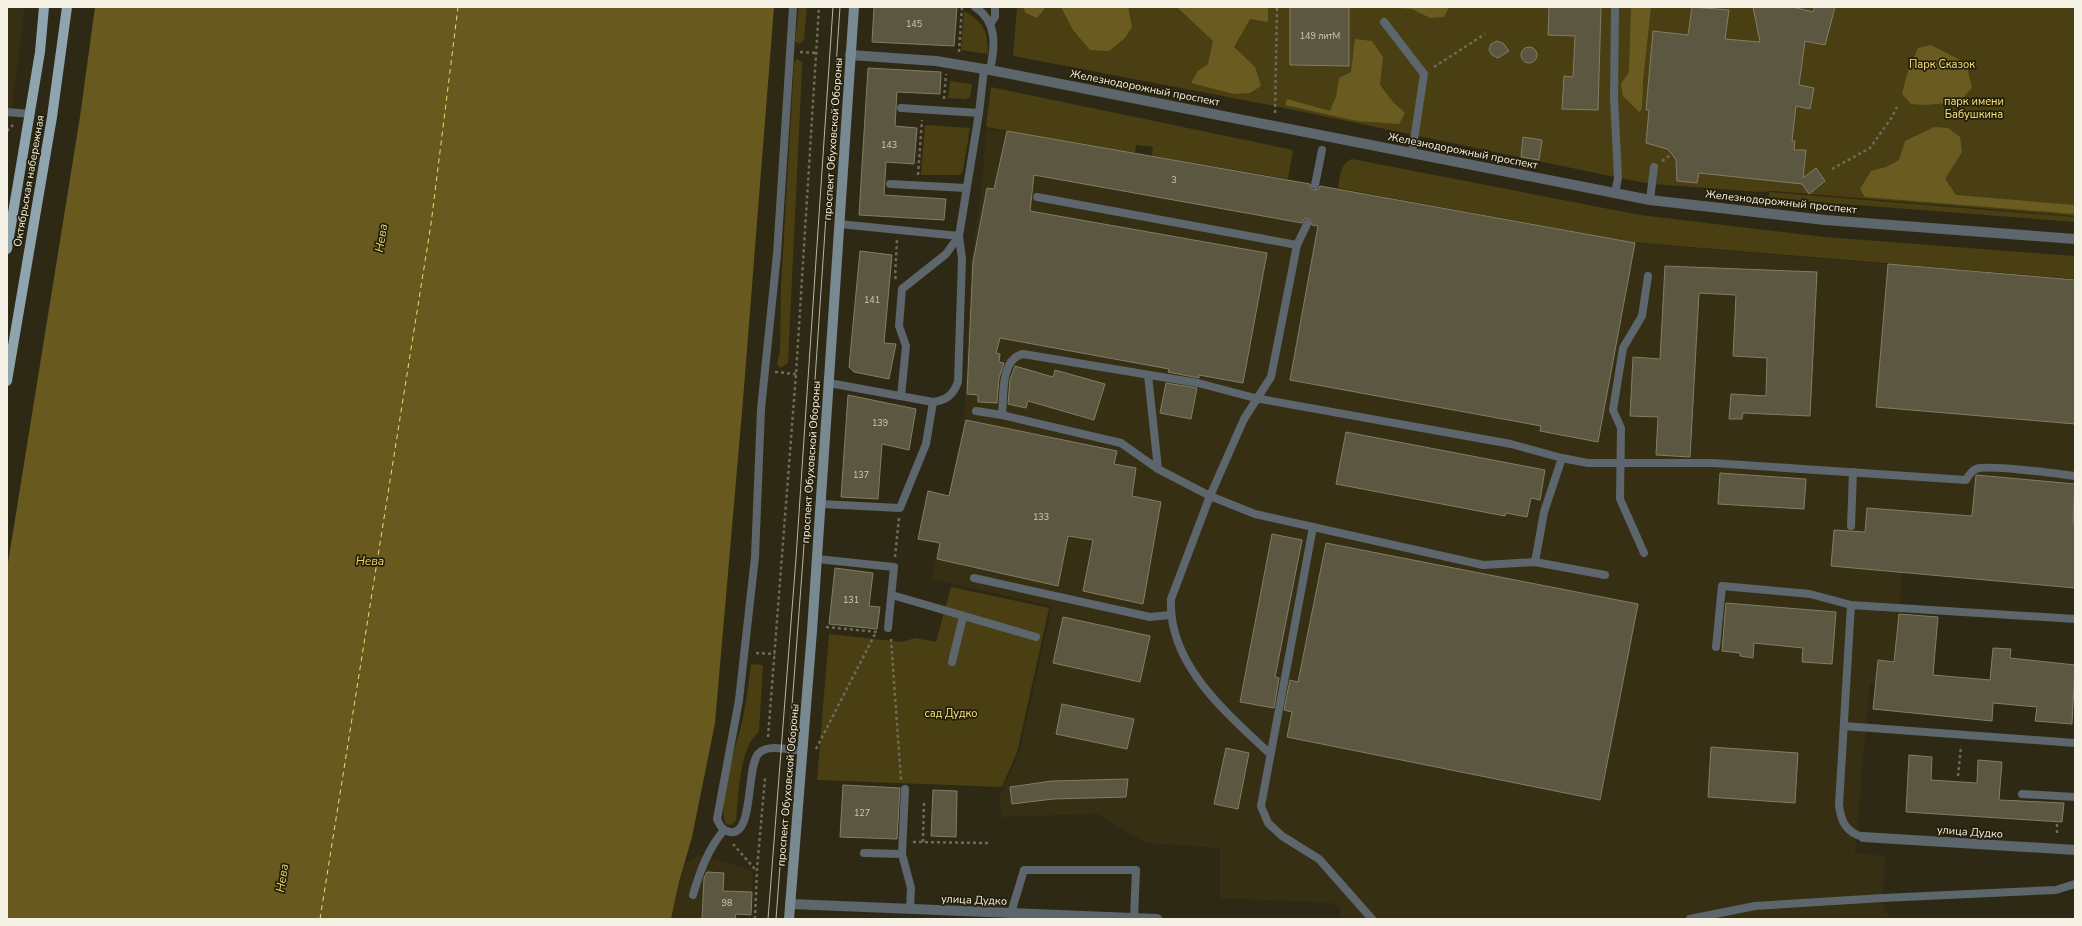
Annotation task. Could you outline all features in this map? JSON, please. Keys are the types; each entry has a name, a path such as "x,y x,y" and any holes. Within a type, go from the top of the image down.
{"main road":[{"name":"Октябрьская набережная","path":"7,249 9,220 30,114 44,7"},
{"name":"Октябрьская набережная","path":"7,381 52,117 66,7"},
{"name":"проспект Обуховской Обороны","path":"789,919 821,504 854,7"}],"street":[{"name":"Железнодорожный проспект","path":"850,55 936,61 987,70 1650,200 1825,220 2075,239"},
{"name":"улица Дудко","path":"1863,837 2075,850"},
{"name":"улица Дудко","path":"790,904 1157,919"}],"lane":[{"path":"793,7 776,254 761,409 755,557 739,700 717,819 720,826 727,831 736,832 742,828 745,822 753,763 758,753 767,748 803,751"},
{"path":"829,383 933,402 944,400 954,393 958,382 962,259 958,236 987,70 994,49 990,24 986,17 975,7"},
{"path":"990,24 995,17 995,7"},
{"path":"1615,7 1614,98 1618,178 1615,193"},
{"path":"1384,22 1424,74 1412,153"},
{"path":"901,108 979,113"},
{"path":"7,112 30,114"},
{"path":"1315,185 1322,150"},
{"path":"1650,200 1654,167"},
{"path":"890,184 966,188"},
{"path":"1037,197 1297,245"},
{"path":"839,224 958,236"},
{"path":"1270,754 1216,702 1196,676 1182,650 1170,615 1171,599 1210,496 1244,419 1255,398 1271,377 1297,245 1307,224"},
{"path":"901,396 906,346 899,326 902,289 946,254 958,236"},
{"path":"1644,553 1620,499 1621,428 1614,410 1623,348 1642,316 1648,276"},
{"path":"1002,415 1007,368 1010,360 1016,355 1023,354 1198,383 1255,398 1510,444 1562,458 1588,462 1713,463 1966,480 1977,468 1991,467 2075,476"},
{"path":"1148,374 1158,469"},
{"path":"821,504 900,508 926,444 933,402"},
{"path":"976,411 1002,415 1121,443 1158,469 1210,496 1255,514 1483,565 1535,562 1605,575"},
{"path":"1535,562 1544,512 1562,458"},
{"path":"1851,526 1853,472"},
{"path":"1313,527 1261,806 1268,823 1282,836 1319,859 1354,896 1372,919"},
{"path":"817,559 894,567 888,628"},
{"path":"974,578 1150,617 1170,615"},
{"path":"1716,647 1722,586 1810,594 1851,605 2075,619"},
{"path":"892,595 1036,637"},
{"path":"1851,605 1839,805 1841,818 1852,834 1863,837"},
{"path":"952,662 964,617"},
{"path":"1844,726 2075,743"},
{"path":"905,789 902,854 911,888 910,909"},
{"path":"2022,794 2075,797"},
{"path":"693,895 707,856 715,841 727,831"},
{"path":"864,853 902,854"},
{"path":"1011,913 1024,870 1136,870 1134,918"},
{"path":"1690,919 1755,906 2056,890 2075,884"}],"path":[{"path":"767,748 796,374 819,7"},
{"path":"959,52 962,7"},
{"path":"1275,113 1276,7"},
{"path":"1424,74 1485,34"},
{"path":"798,52 816,53"},
{"path":"943,110 946,74"},
{"path":"1832,169 1870,148 1892,117 1897,107"},
{"path":"918,185 923,109"},
{"path":"7,131 13,125"},
{"path":"898,230 895,276 902,289"},
{"path":"779,372 796,374"},
{"path":"894,567 900,508"},
{"path":"826,627 876,632 888,628 892,639 901,782 905,789"},
{"path":"814,752 876,632"},
{"path":"757,653 775,654"},
{"path":"1958,776 1962,735"},
{"path":"755,919 757,869 765,777"},
{"path":"923,842 924,801"},
{"path":"2057,822 2057,833"},
{"path":"727,831 738,852 754,868 757,869"},
{"path":"903,841 988,843"},
{"path":"753,881 757,882"}],"shaded area":[{"path":"7,7 25,7 13,101 7,129"},
{"path":"986,128 1635,243 2075,280 2075,588 1903,572 1894,662 1878,660 1875,684 1870,683 1855,853 1885,856 1883,898 1884,909 1888,914 1888,919 1340,919 1340,908 1333,903 1220,898 1220,848 1145,843 1097,814 1001,817 1000,795 1019,754 1052,606 931,579 964,420 971,261 982,187"},
{"path":"698,856 707,856 753,871 751,915 736,914 735,919 671,919 685,863"}],"green space":[{"path":"799,7 807,7 804,40 799,44 795,41"},
{"name":"парк имени Бабушкина","path":"1017,7 2075,7 2075,216 1773,191 1759,192 1652,184 1629,180 1275,106 1013,56"},
{"path":"1023,7 1046,7 1037,18 1026,13"},
{"path":"1061,7 1128,7 1132,27 1125,38 1109,51 1090,50 1073,30"},
{"path":"1177,7 1268,7 1268,22 1250,19 1234,47 1255,67 1261,86 1250,93 1234,94 1191,83 1198,71 1208,64 1213,41"},
{"path":"1381,7 1449,7 1444,17 1430,18 1412,9"},
{"path":"1631,7 1651,7 1643,81 1642,109 1639,112 1623,96 1621,84 1629,72"},
{"path":"964,11 976,19 983,28 987,39 988,54 961,50"},
{"path":"1355,39 1372,41 1383,57 1380,85 1393,102 1405,113 1399,124 1357,121 1285,105 1287,99 1330,111 1336,97 1339,78 1351,72"},
{"name":"Парк Сказок","path":"1931,45 1966,63 1972,88 1959,102 1925,105 1911,104 1902,94 1907,74 1918,48"},
{"path":"797,59 802,62 802,69 788,363 780,368 777,364 780,351 781,287 794,63"},
{"path":"950,81 972,84 970,97 965,99 948,98"},
{"path":"991,87 1293,150 1288,179 1152,156 1153,147 1136,145 1135,153 986,127"},
{"path":"925,125 970,128 963,171 960,175 921,175"},
{"path":"1934,127 1948,128 1960,137 1962,152 1945,179 1956,195 2075,205 2075,214 1865,197 1860,189 1871,171 1886,167 1899,160 1905,141"},
{"path":"1352,159 1640,215 1825,237 2075,256 2075,279 1630,242 1338,188 1343,167"},
{"path":"1769,192 2075,217 2075,222 1830,203 1769,197"},
{"name":"сад Дудко","path":"951,587 1049,608 1017,752 1002,787 817,780 829,634 902,642 915,638 936,642"},
{"path":"751,664 763,665 759,732 752,739 747,748 739,784 736,819 731,825 726,824 723,815 724,802 729,770 742,724"}],"water":[{"name":"Нева","path":"95,7 774,7 743,400 715,723 692,837 679,882 671,919 7,919 7,569 80,117"}],"building":[{"path":"874,7 957,7 954,46 872,42"},
{"path":"1290,7 1349,7 1349,66 1290,65"},
{"path":"1549,7 1601,7 1598,110 1562,109 1564,76 1573,77 1575,36 1548,35"},
{"path":"1692,7 1729,10 1725,39 1760,42 1753,7 1793,7 1813,12 1815,7 1835,7 1825,45 1805,41 1799,85 1814,88 1810,109 1796,106 1792,141 1795,141 1794,150 1806,150 1803,178 1816,168 1825,181 1809,194 1802,184 1699,173 1697,183 1677,181 1676,160 1672,154 1667,149 1646,143 1649,110 1646,110 1653,31 1688,35"},
{"path":"1497,41 1503,43 1509,51 1498,58 1492,55 1489,50 1491,44"},
{"path":"1526,47 1532,47 1537,52 1535,61 1532,63 1526,63 1521,58 1521,52"},
{"path":"868,68 941,72 940,94 897,92 895,126 917,128 914,164 886,162 884,195 946,199 944,220 859,215"},
{"path":"1007,131 1310,184 1311,189 1314,190 1319,189 1320,186 1635,243 1598,442 1540,431 1541,426 1290,380 1318,226 1312,225 1309,219 1304,219 1302,223 1034,175 1030,211 1267,253 1243,383 1199,375 1199,378 1168,372 1169,369 1000,338 996,353 1000,354 999,362 1004,363 999,378 997,403 978,402 978,395 967,394 973,262 987,188 994,189"},
{"path":"1523,137 1542,140 1539,160 1521,157"},
{"path":"860,251 892,255 884,343 896,344 889,379 854,372 849,367"},
{"path":"1888,264 2075,280 2075,424 1876,407"},
{"path":"1665,266 1817,272 1810,416 1743,413 1742,419 1729,419 1731,394 1766,396 1767,358 1733,356 1736,295 1699,293 1690,457 1656,455 1658,417 1630,416 1633,357 1660,359"},
{"path":"1015,366 1053,377 1055,370 1105,384 1094,420 1028,401 1026,408 1008,404 1010,380"},
{"path":"1166,383 1197,388 1191,419 1160,413"},
{"path":"848,395 916,409 909,450 882,444 878,499 841,497"},
{"path":"966,420 1117,451 1114,464 1136,468 1132,496 1161,502 1143,604 1083,591 1093,540 1068,536 1058,586 937,559 940,543 918,539 928,491 949,496"},
{"path":"1346,432 1545,470 1540,500 1531,498 1527,517 1506,513 1505,516 1336,484"},
{"path":"1720,473 1806,479 1804,509 1718,504"},
{"path":"1976,475 2075,484 2073,523 2075,523 2075,588 1831,566 1834,530 1865,532 1867,508 1972,516"},
{"path":"1272,534 1302,540 1275,677 1279,678 1274,708 1240,702"},
{"path":"1326,543 1638,604 1600,800 1287,737 1292,712 1284,710 1290,680 1298,682"},
{"path":"835,568 873,573 869,606 880,607 877,629 829,624"},
{"path":"1726,603 1836,612 1832,664 1802,662 1803,648 1754,643 1753,658 1740,656 1740,653 1722,651"},
{"path":"1899,614 1938,617 1933,675 1990,680 1993,648 2011,649 2010,658 2075,665 2072,724 2035,721 2037,707 1993,703 1992,721 1873,709 1878,660 1894,662"},
{"path":"1063,617 1150,636 1140,682 1053,663"},
{"path":"1062,704 1134,719 1127,749 1056,734"},
{"path":"1711,747 1798,753 1795,803 1708,797"},
{"path":"1226,748 1249,753 1238,809 1214,804"},
{"path":"1909,755 1932,757 1931,780 1977,783 1978,760 2002,762 1999,800 2064,803 2062,822 1906,812"},
{"path":"1128,779 1126,797 1053,799 1012,804 1010,787 1052,781"},
{"path":"843,785 900,788 897,839 840,837"},
{"path":"933,790 957,791 956,837 931,836"},
{"path":"707,872 724,873 723,891 752,892 751,915 736,914 735,919 702,919 704,878"}],"ferry route":[{"path":"320,919 431,224 458,7"}],"tram line":[{"path":"768,919 796,558 833,7"},
{"path":"776,919 803,559 840,7"}]}
